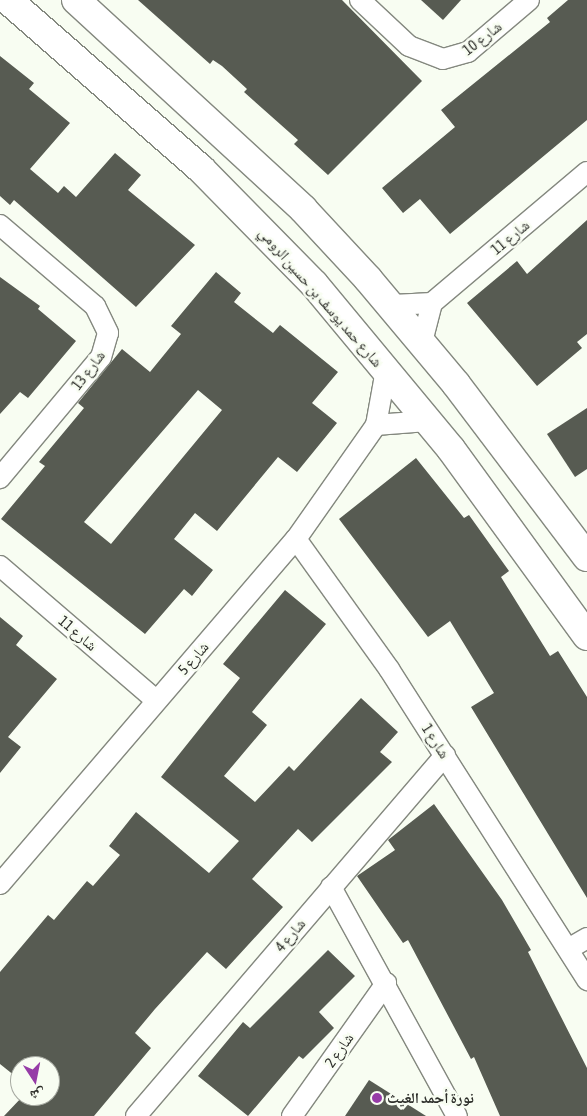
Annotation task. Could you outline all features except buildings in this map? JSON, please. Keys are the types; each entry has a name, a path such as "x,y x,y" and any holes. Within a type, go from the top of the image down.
{"street":[{"name":"شارع حمد يوسف بن حسين الرومي","path":"8,0 80,62 259,227 386,370 427,421 508,524 587,636"},
{"path":"36,24 46,28 62,24 69,16 71,0"},
{"path":"76,0 302,209 393,305 587,557"},
{"name":"شارع 10","path":"360,0 409,46 443,59 468,52 528,0"},
{"path":"80,62 80,50 91,36 115,36"},
{"name":"شارع 11","path":"432,303 587,172"},
{"name":"شارع 13","path":"0,225 95,306 108,333 101,357 0,478"},
{"path":"393,305 432,303 422,342"},
{"name":"شارع 5","path":"0,884 296,539 376,425 386,370"},
{"path":"376,425 427,421"},
{"name":"شارع 1","path":"296,539 579,943 587,980"},
{"name":"شارع 11","path":"0,566 156,700"},
{"name":"شارع 4","path":"136,1116 330,887 446,755"},
{"path":"330,887 386,983 457,1116"},
{"name":"شارع 2","path":"292,1116 386,983"}],"place":[{"name":"نورة أحمد الغيث","path":"377,1098"}]}
